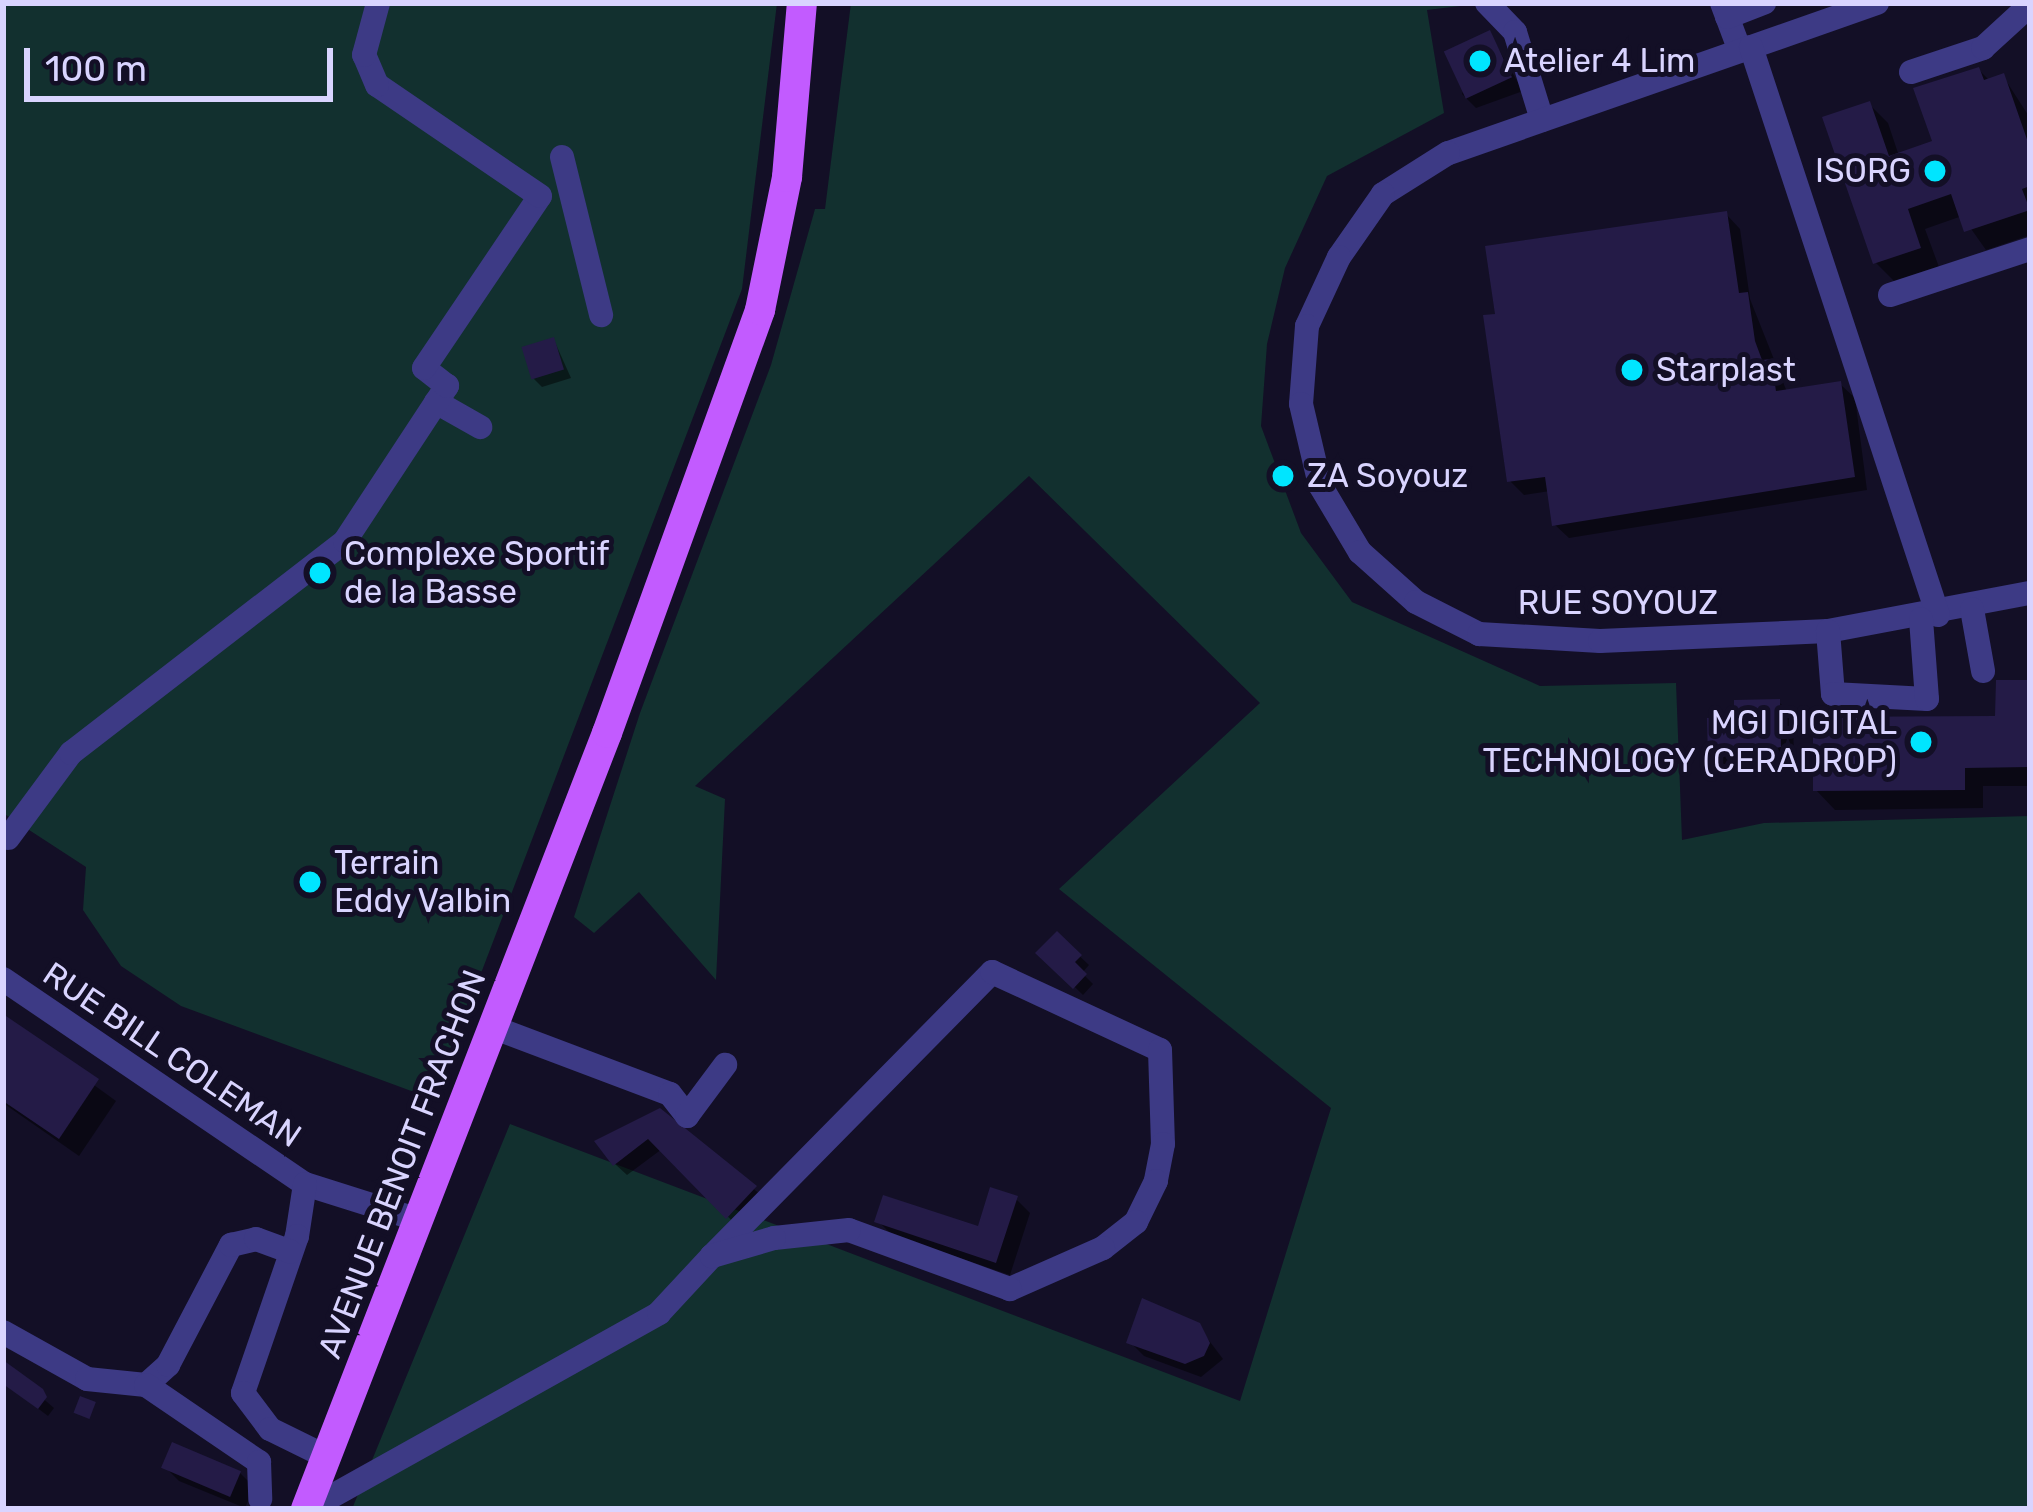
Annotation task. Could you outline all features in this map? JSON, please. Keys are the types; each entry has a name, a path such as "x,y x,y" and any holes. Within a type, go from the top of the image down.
{"main road":[{"name":"AVENUE BENOIT FRACHON","path":"308,1509 495,1028 760,310 787,177 802,3"}],"street":[{"path":"1487,3 1514,32 1543,120"},
{"path":"1764,3 1724,10 1746,48 1929,617 1927,698 1833,694 1828,632"},
{"name":"RUE SOYOUZ","path":"1877,3 1448,153 1383,194 1339,257 1307,326 1301,404 1320,485 1360,552 1416,602 1479,634 1600,641 1828,632 1972,609 2030,593"},
{"path":"5,840 71,753 345,541 446,386 424,368 540,196 377,85 364,55 372,4"},
{"path":"1911,72 1983,47 2030,5"},
{"path":"562,157 601,315"},
{"path":"526,216 561,202 574,208"},
{"path":"1889,295 2030,249"},
{"path":"436,402 480,427"},
{"path":"1972,609 1983,671"},
{"path":"308,1509 658,1312 712,1256 992,971 1160,1050 1156,1181 1136,1222 1102,1248 1010,1289 849,1230 774,1238 712,1256"},
{"name":"RUE BILL COLEMAN","path":"3,979 305,1184 418,1220"},
{"path":"495,1028 670,1094 687,1116 725,1065"},
{"name":"RUE BILL COLEMAN","path":"305,1184 291,1252 243,1393 270,1429 326,1457"},
{"path":"146,1385 169,1365 231,1245 256,1239 291,1252"},
{"path":"3,1332 87,1378 146,1385 259,1462 260,1499"}],"green space":[{"name":"Complexe Sportif de la Basse","path":"3,3 777,3 742,289 433,1099 181,1006 121,966 83,910 86,867 3,813"},
{"path":"851,3 1485,3 1427,10 1444,113 1327,176 1285,268 1267,344 1261,426 1301,533 1352,602 1540,686 1676,683 1682,840 1764,823 2030,816 2030,1509 352,1509 510,1124 1240,1401 1331,1108 1059,889 1260,703 1029,476 695,786 725,799 716,980 639,892 594,933 574,917 640,713 771,365 815,209 825,209"}],"building":[{"name":"Atelier 4 Lim","path":"1490,30 1512,77 1466,99 1444,52"},
{"name":"ISORG","path":"1979,67 1984,80 2004,73 2030,148 2030,186 2022,189 2030,210 1964,232 1951,194 1908,209 1921,248 1873,264 1822,117 1870,101 1889,156 1932,141 1913,88"},
{"name":"Starplast","path":"1727,211 1739,293 1748,292 1755,341 1762,360 1771,359 1776,391 1841,381 1855,477 1552,526 1545,477 1507,482 1483,315 1495,314 1485,246"},
{"path":"554,337 564,370 531,379 521,347"},
{"name":"MGI DIGITAL TECHNOLOGY (CERADROP)","path":"1996,680 2030,680 2030,767 1965,768 1965,790 1813,791 1813,717 1995,716"},
{"path":"1780,699 1781,747 1708,759 1707,718 1734,717 1734,700"},
{"path":"1057,931 1082,955 1075,962 1087,974 1073,989 1035,953"},
{"path":"3,1014 99,1079 59,1139 3,1101"},
{"path":"660,1108 757,1186 726,1219 648,1139 613,1166 594,1141"},
{"path":"990,1187 1018,1196 996,1263 874,1222 883,1195 978,1226"},
{"path":"1142,1298 1200,1323 1210,1343 1204,1356 1185,1364 1126,1343"},
{"path":"3,1360 43,1389 47,1397 38,1409 3,1384"},
{"path":"80,1396 96,1402 89,1419 74,1413"},
{"path":"172,1442 241,1471 230,1497 161,1468"}],"place":[{"name":"Atelier 4 Lim","path":"1480,61"},
{"name":"ISORG","path":"1935,171"},
{"name":"Starplast","path":"1632,370"},
{"name":"ZA Soyouz","path":"1283,476"},
{"name":"Complexe Sportif de la Basse","path":"320,573"},
{"name":"MGI DIGITAL TECHNOLOGY (CERADROP)","path":"1921,742"},
{"name":"Terrain Eddy Valbin","path":"310,882"}]}
